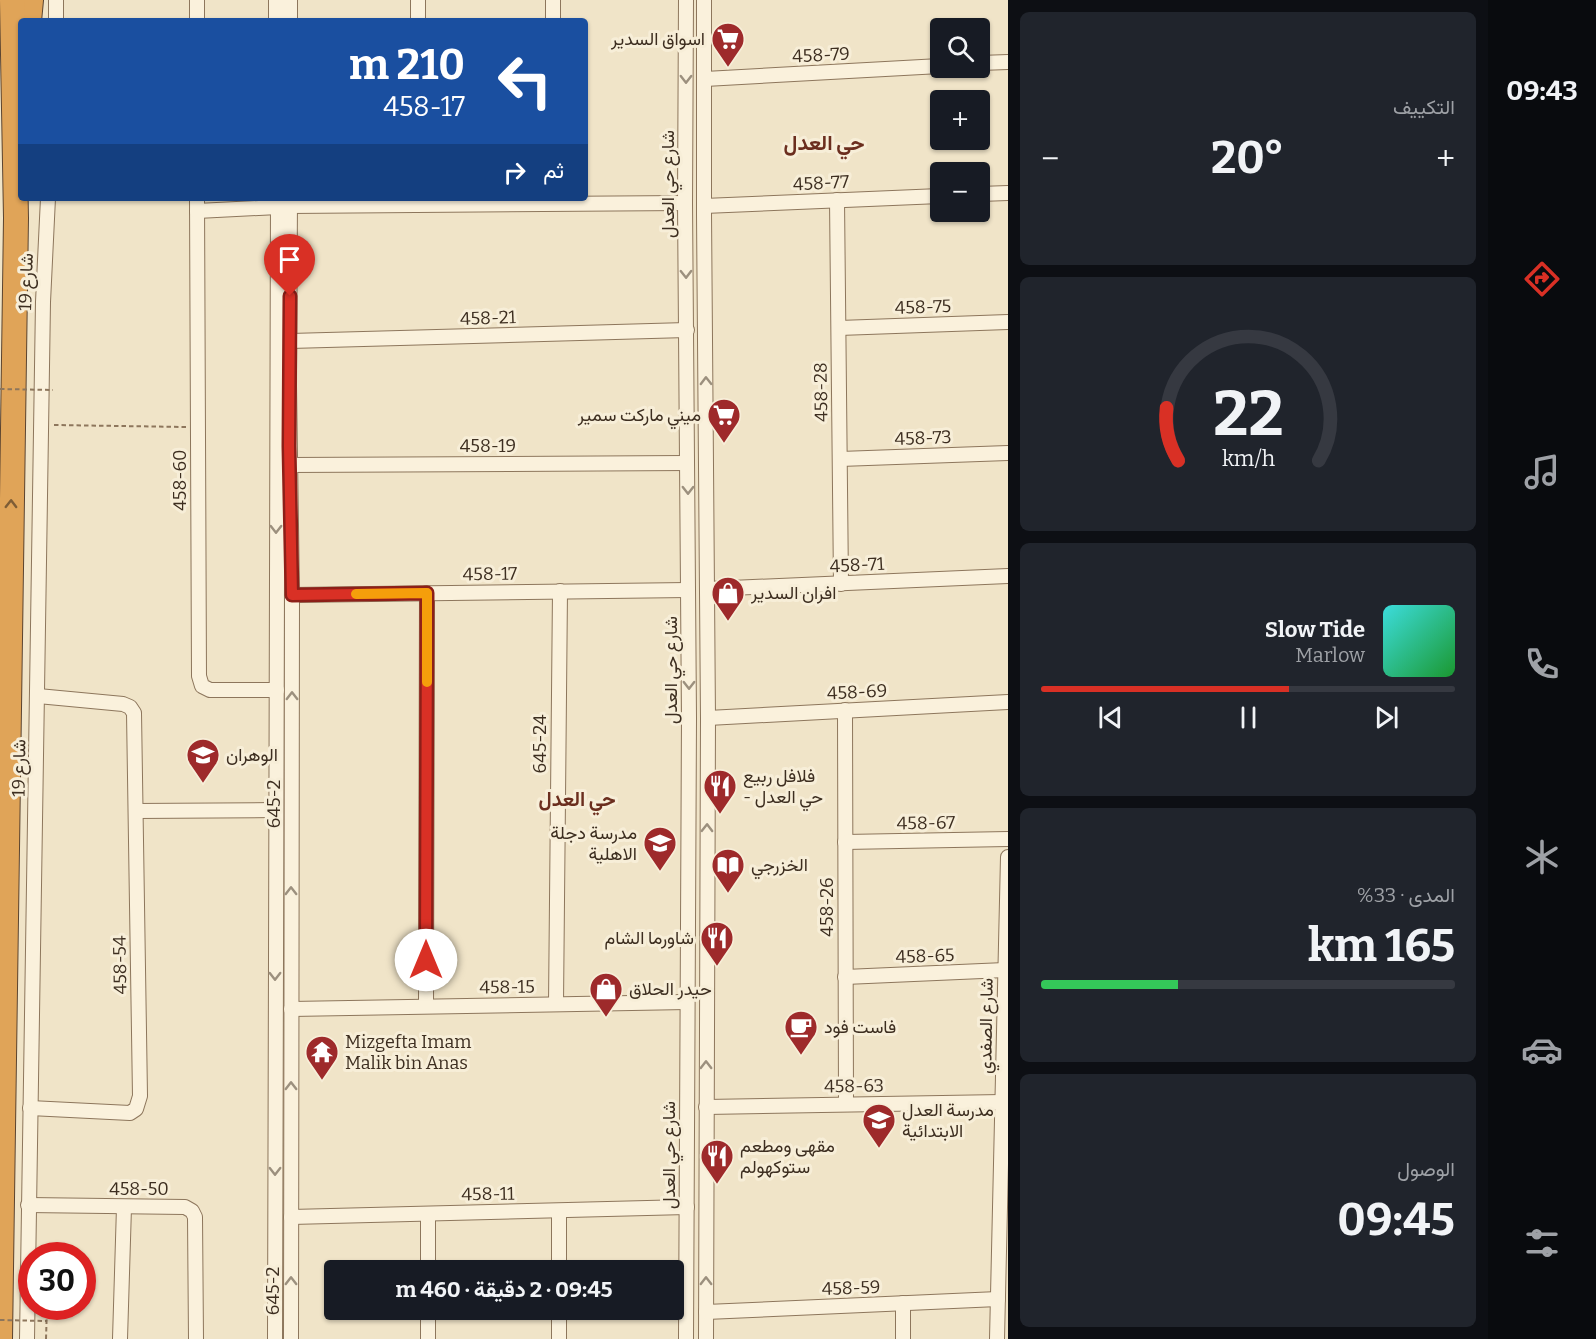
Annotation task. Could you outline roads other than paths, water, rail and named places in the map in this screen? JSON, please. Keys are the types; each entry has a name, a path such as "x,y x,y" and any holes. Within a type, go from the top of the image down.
{"highway":[{"path":"0,1339 15,218 12,0"},
{"path":"29,18 31,0"},
{"path":"15,218 18,178"}],"street":[{"path":"56,18 57,0"},
{"path":"197,0 197,18"},
{"path":"276,0 276,18"},
{"path":"290,0 290,18"},
{"path":"418,0 418,18"},
{"path":"553,0 553,18"},
{"name":"شارع حي العدل","path":"686,0 688,590 686,1339"},
{"name":"شارع حي العدل","path":"704,0 708,589 706,1339"},
{"path":"990,63 1008,62"},
{"name":"458-79","path":"705,79 930,67"},
{"path":"990,194 1008,193"},
{"name":"458-77","path":"197,204 554,201 704,210 837,200 930,196"},
{"name":"458-28","path":"837,200 841,584"},
{"name":"شارع 19","path":"27,1339 42,425 48,201"},
{"name":"645-2","path":"284,202 290,341 282,387 289,465 292,595 291,1339"},
{"name":"645-2","path":"275,1339 275,810 284,202"},
{"name":"458-60","path":"197,204 199,676 202,686 210,690 277,690"},
{"name":"458-75","path":"839,328 1008,322"},
{"name":"458-21","path":"290,341 687,330"},
{"name":"458-73","path":"840,459 1008,453"},
{"name":"458-19","path":"289,465 687,463"},
{"name":"458-71","path":"708,589 1008,576"},
{"name":"458-17","path":"292,595 688,590"},
{"name":"645-24","path":"556,1004 560,591"},
{"path":"426,1006 427,593"},
{"name":"458-54","path":"30,1108 130,1113 136,1109 140,1096 134,713 130,707 123,704 38,696"},
{"name":"458-69","path":"708,718 1008,702"},
{"name":"458-26","path":"845,710 846,1104"},
{"path":"136,811 275,810"},
{"name":"458-67","path":"845,842 1008,839"},
{"name":"شارع الصفدي","path":"997,1339 1005,1127 1002,1102 1008,857"},
{"path":"687,924 706,923"},
{"name":"458-65","path":"845,977 1005,970"},
{"name":"458-15","path":"291,1009 687,1002"},
{"name":"458-63","path":"706,1107 1002,1102"},
{"name":"458-50","path":"28,1205 185,1207 192,1211 195,1217 196,1339"},
{"name":"458-11","path":"291,1218 687,1207"},
{"path":"120,1339 124,1208"},
{"path":"559,1211 559,1260"},
{"path":"428,1214 428,1260"},
{"name":"458-59","path":"706,1312 998,1299"},
{"path":"903,1304 903,1339"},
{"path":"428,1320 428,1339"},
{"path":"559,1320 559,1339"}],"place":[{"name":"اسواق السدير","path":"728,68"},
{"name":"ميني ماركت سمير","path":"724,444"},
{"name":"افران السدير","path":"728,622"},
{"name":"الوهران","path":"203,784"},
{"name":"فلافل ربيع - حي العدل","path":"720,815"},
{"name":"مدرسة دجلة الاهلية","path":"660,872"},
{"name":"الخزرجي","path":"728,894"},
{"name":"شاورما الشام","path":"717,967"},
{"name":"حيدر الحلاق","path":"606,1018"},
{"name":"فاست فود","path":"801,1056"},
{"name":"Mizgefta Imam Malik bin Anas","path":"322,1081"},
{"name":"مدرسة العدل الابتدائية","path":"879,1149"},
{"name":"مقهى ومطعم ستوكهولم","path":"717,1185"}],"district":[{"name":"حي العدل","path":"824,143"},
{"name":"حي العدل","path":"577,799"}]}
